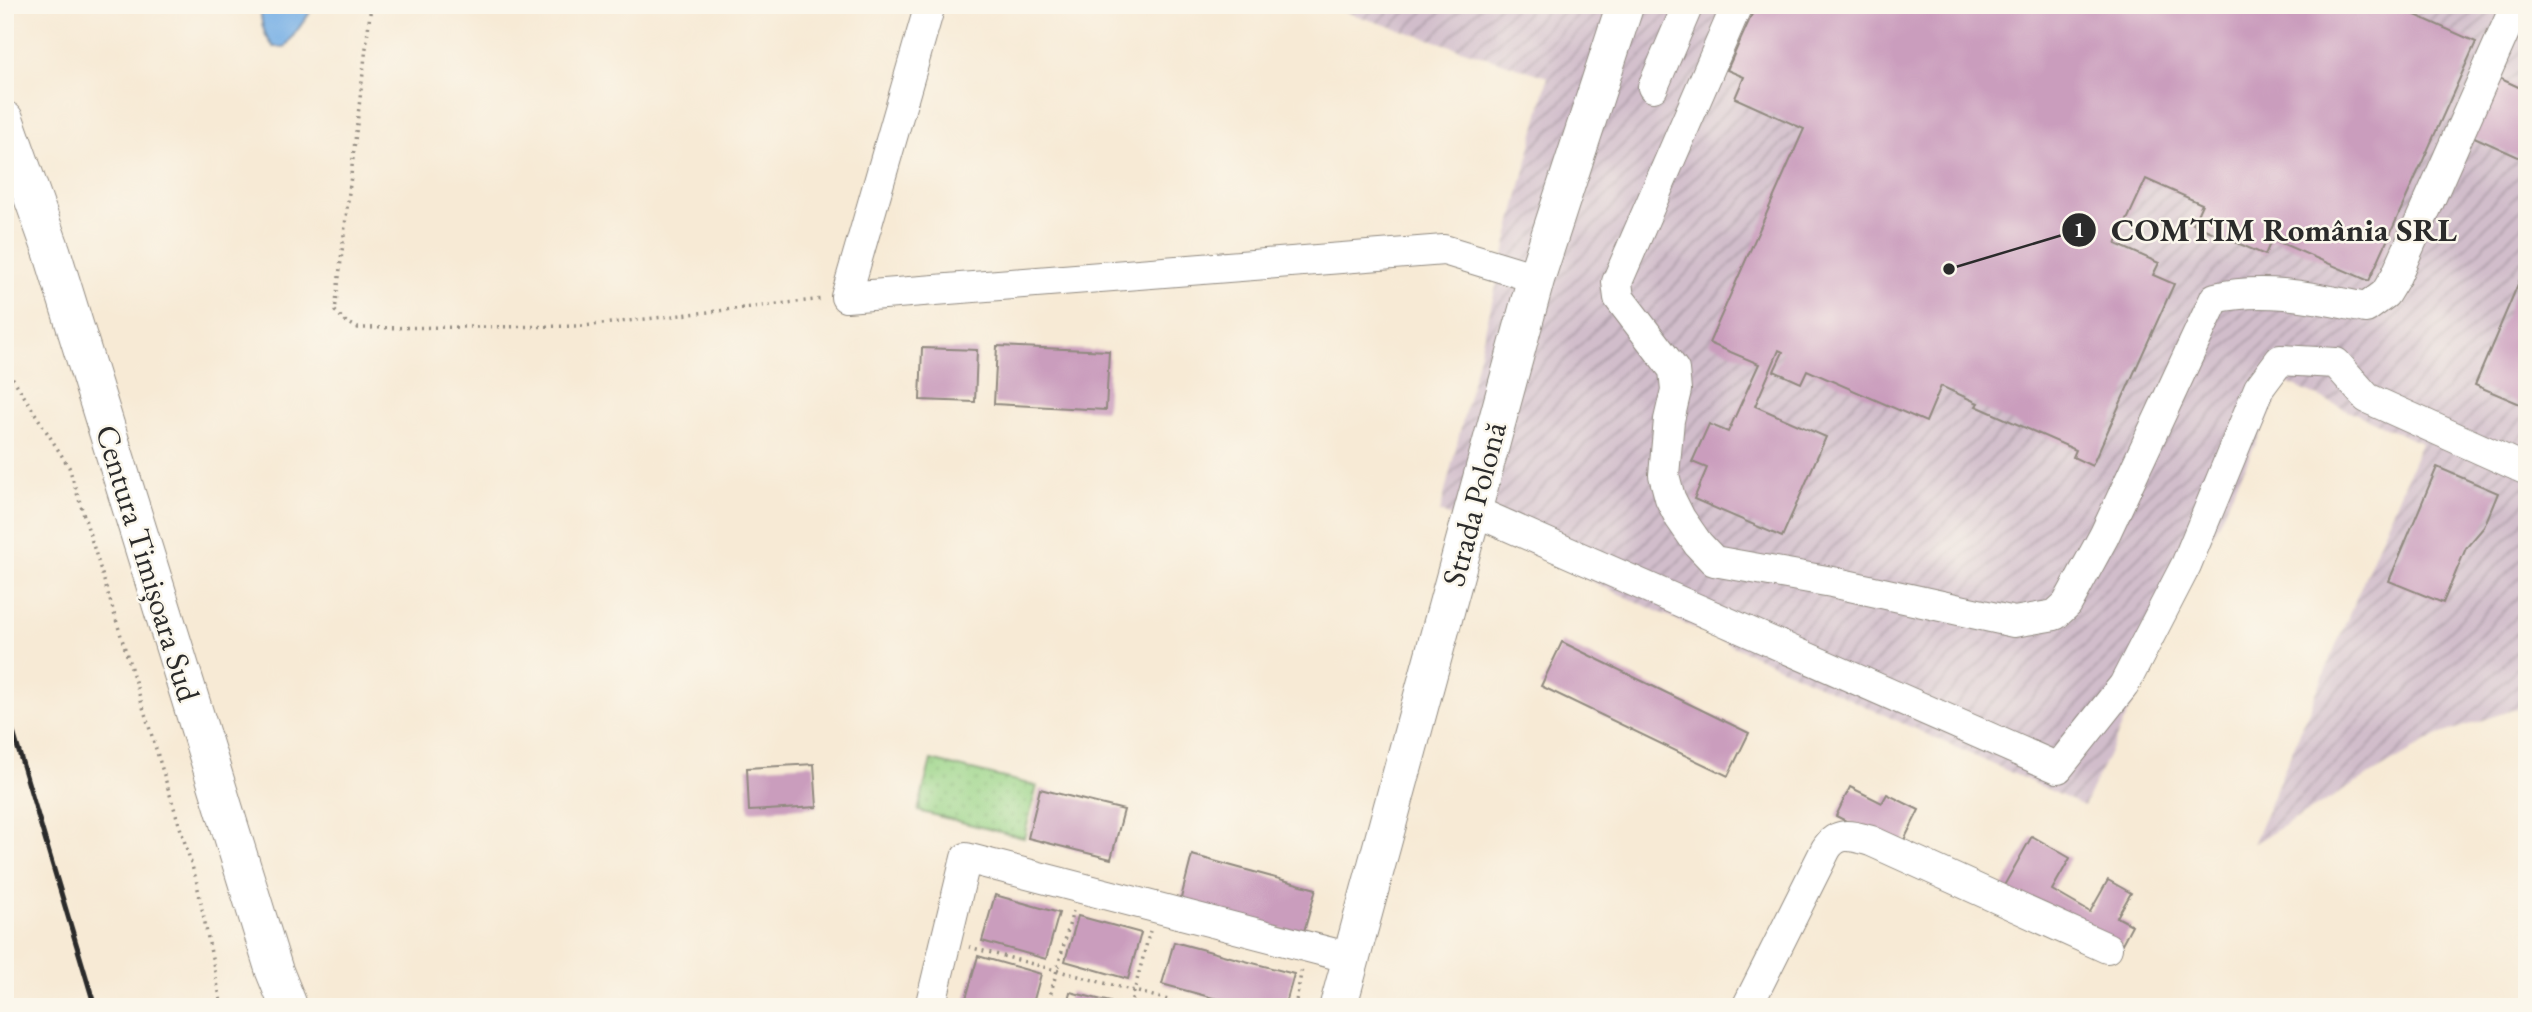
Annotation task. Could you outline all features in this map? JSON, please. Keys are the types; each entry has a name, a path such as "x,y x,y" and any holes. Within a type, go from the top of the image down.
{"main road":[{"name":"Strada Polonă","path":"1338,1007 1536,278 1625,5"},
{"name":"Centura Timișoara Sud","path":"5,120 52,252 274,970 289,1007"}],"lane":[{"path":"930,5 846,297 1444,250 1536,278"},
{"path":"1653,88 1688,5"},
{"path":"1737,5 1617,282 1619,298 1674,370 1676,390 1669,420 1664,475 1670,498 1698,544 1714,561 1832,582 2014,622 2054,615 2067,604 2104,536 2215,298 2230,294 2288,292 2367,308 2385,294 2396,276 2516,5"},
{"path":"1472,510 2058,768 2124,685 2186,565 2259,388 2280,360 2336,363 2367,398 2527,470"},
{"path":"1747,1007 1826,849 1838,836 1849,834 1871,841 2107,948"},
{"path":"930,1007 966,858 1351,958"}],"path":[{"path":"371,5 335,311 345,321 358,328 584,326 846,297"},
{"path":"5,366 69,467 196,879 222,1007"},
{"path":"1047,1007 1079,888"},
{"path":"1130,1007 1156,909"},
{"path":"1295,1007 1306,945"},
{"path":"969,947 1172,1001"}],"shaded area":[{"path":"1323,5 2527,5 2527,705 2438,735 2253,844 2421,443 2285,382 2084,806 1440,512 1548,77"}],"green space":[{"path":"931,760 1037,786 1024,838 918,811"}],"water":[{"path":"260,5 311,5 309,14 285,47 274,47 263,28"}],"building":[{"path":"1756,5 2393,5 2476,42 2369,281 2272,239 2265,255 2193,224 2202,204 2146,179 2116,244 2159,263 2153,275 2174,284 2092,466 2073,457 2076,450 1976,406 1978,403 1941,386 1926,422 1807,370 1801,383 1774,371 1783,352 1779,350 1755,406 1826,437 1782,537 1694,499 1707,468 1692,462 1709,424 1728,432 1759,364 1709,343 1804,129 1735,98 1744,77 1727,70"},
{"path":"2499,78 2527,91 2527,161 2472,136"},
{"path":"2527,263 2527,407 2475,385"},
{"path":"997,346 1109,351 1106,410 994,404"},
{"path":"922,348 977,350 975,402 920,400"},
{"path":"2437,467 2498,493 2484,527 2466,548 2443,603 2389,581"},
{"path":"1562,642 1749,733 1728,776 1541,686"},
{"path":"814,764 817,807 749,811 747,768"},
{"path":"1850,787 1882,803 1887,794 1919,810 1900,848 1836,816"},
{"path":"1040,789 1124,810 1111,859 1028,838"},
{"path":"2032,836 2070,858 2052,890 2090,912 2108,880 2131,893 2117,917 2132,925 2117,953 2002,889"},
{"path":"1192,855 1316,889 1303,935 1180,902"},
{"path":"995,895 1059,913 1046,959 982,941"},
{"path":"1078,916 1141,933 1128,979 1065,961"},
{"path":"1174,942 1294,974 1285,1007 1246,1007 1162,984"},
{"path":"978,956 1041,974 1032,1007 982,1007 965,1002"},
{"path":"1070,992 1110,1002 1108,1007 1066,1007"}],"railway":[{"path":"5,705 95,1007"}],"place":[{"name":"COMTIM România SRL","path":"1949,269"}]}
